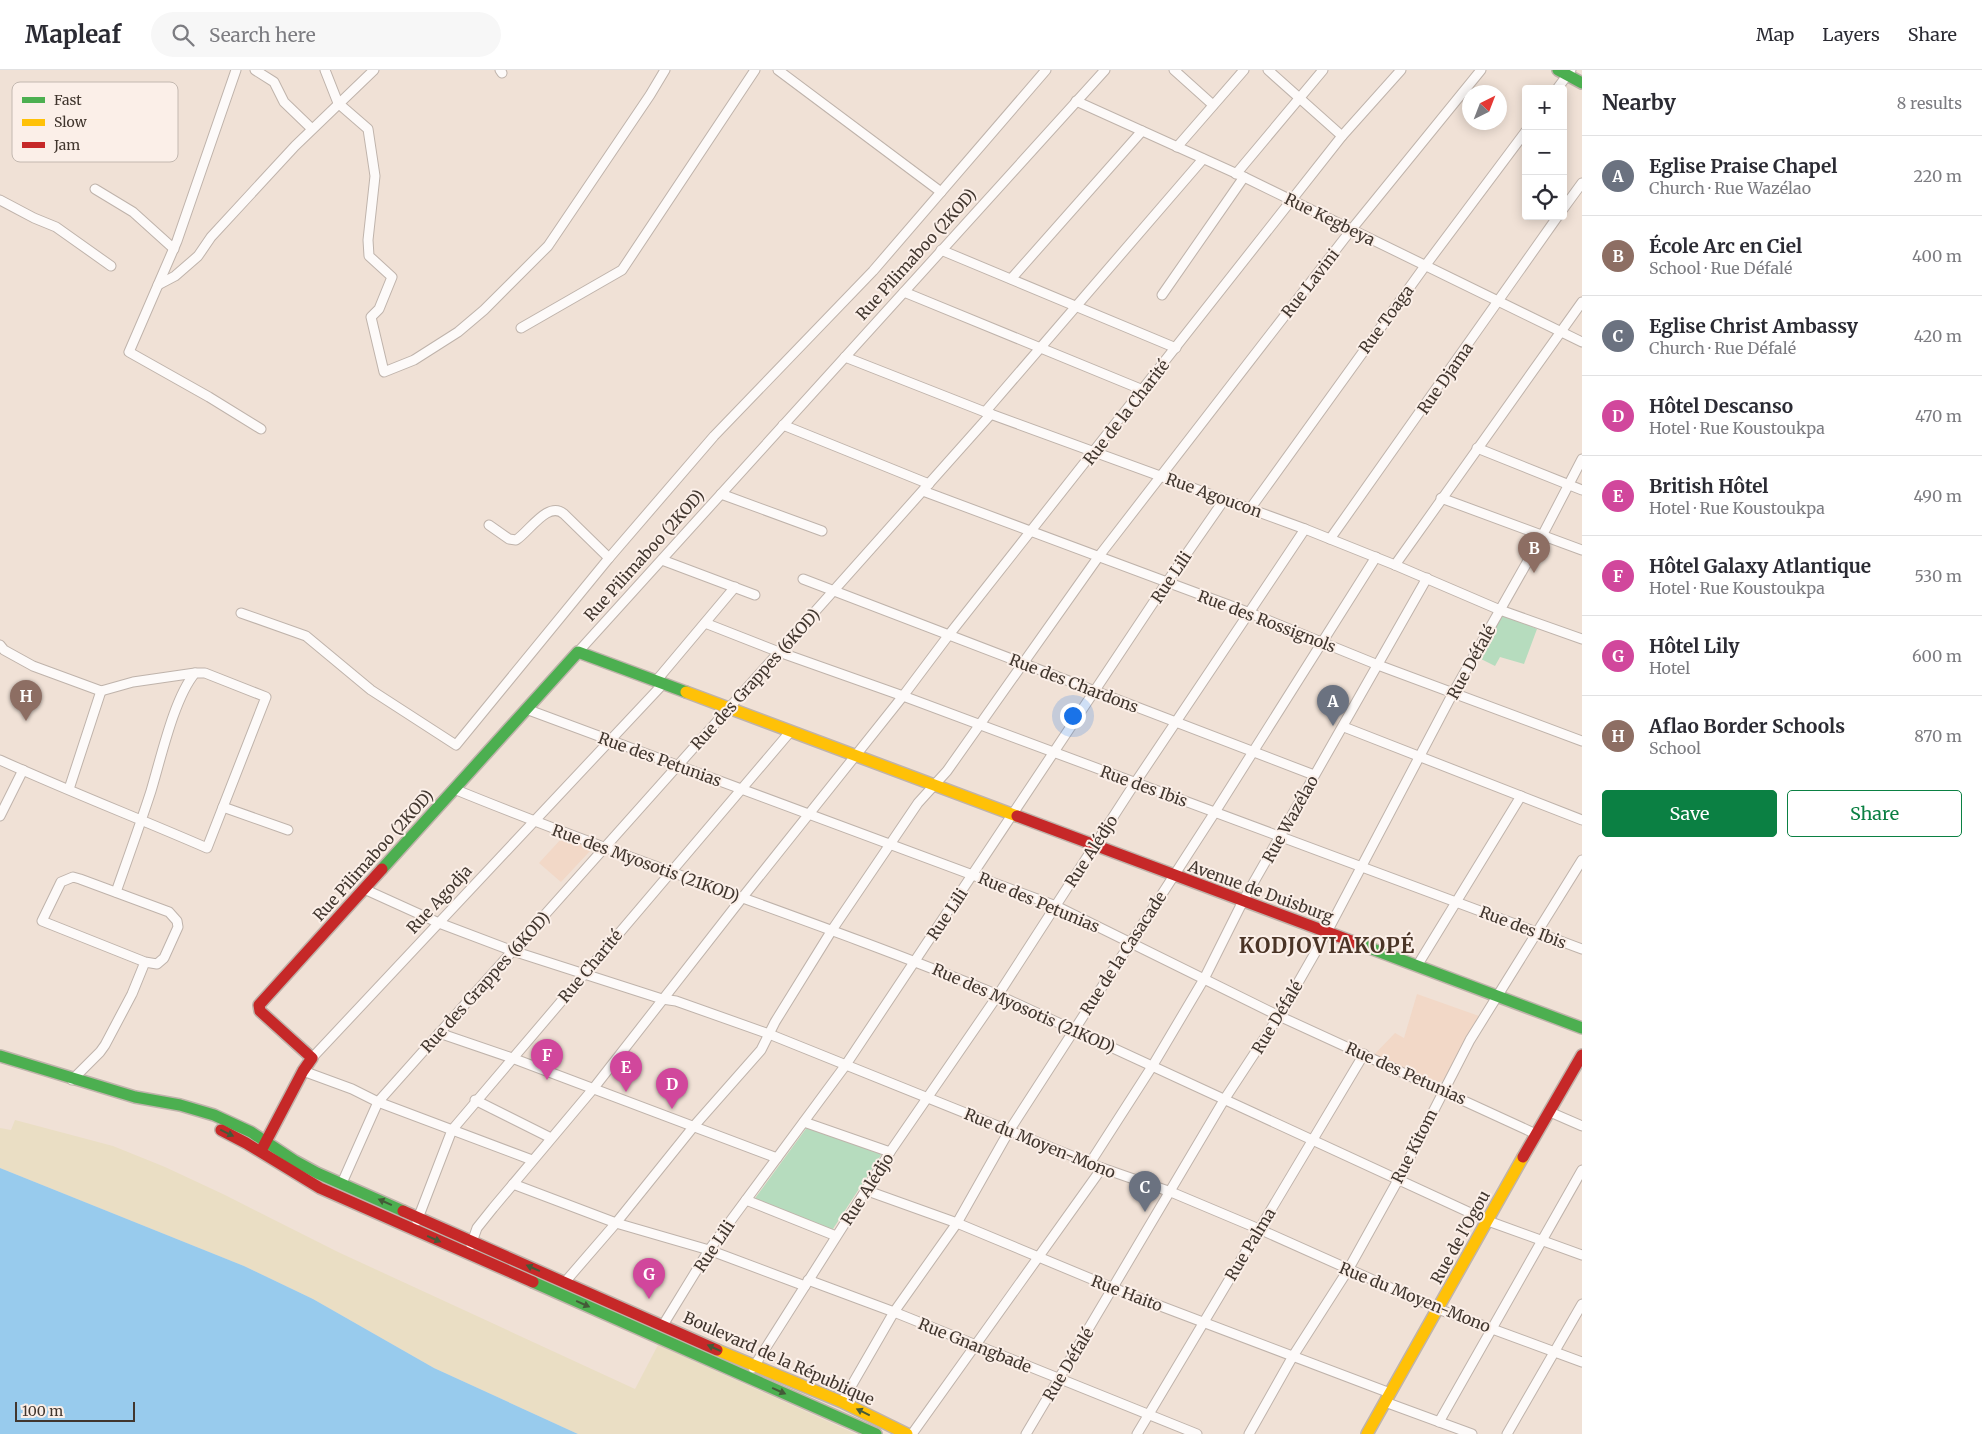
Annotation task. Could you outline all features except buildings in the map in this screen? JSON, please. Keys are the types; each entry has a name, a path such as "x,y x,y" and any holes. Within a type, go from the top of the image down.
{"main road":[{"path":"1565,72 1582,83"},
{"name":"Avenue de Duisburg","path":"578,652 728,710 1582,1028"},
{"name":"Rue Pilimaboo (2KOD)","path":"312,1058 260,1011 259,1005 578,652"},
{"name":"Rue de l'Ogou","path":"1367,1434 1582,1055"},
{"path":"0,1056 71,1082"},
{"name":"Rue Agodja","path":"263,1147 303,1070 312,1058"},
{"path":"0,1062 71,1082"},
{"name":"Boulevard de la République","path":"71,1082 133,1099 180,1106 214,1115 251,1132 263,1147 298,1177 413,1230 876,1434"},
{"name":"Boulevard de la République","path":"263,1147 306,1168 754,1366 842,1402 907,1434"}],"street":[{"path":"236,70 174,248 129,352 261,429"},
{"path":"255,70 274,82 284,102 312,129"},
{"path":"325,70 338,103 368,129 370,138 375,176 368,240 369,256 392,277 379,309 371,317 384,372 414,360 458,332 484,310 548,246 665,70"},
{"path":"158,285 175,276 198,256 211,236 312,129 374,70"},
{"path":"521,328 622,270 755,70"},
{"path":"778,70 940,192"},
{"name":"Rue Pilimaboo (2KOD)","path":"578,652 1105,70"},
{"path":"1174,70 1213,105"},
{"path":"1177,147 1244,70"},
{"path":"1268,70 1342,136"},
{"path":"1162,295 1240,176 1323,70"},
{"name":"Rue de la Charité","path":"472,1241 478,1228 532,1160 593,1089 1342,136 1401,70"},
{"name":"Rue Lavini","path":"564,1282 616,1223 694,1126 761,1050 832,930 890,844 925,793 947,771 978,724 1099,556 1351,230 1481,70"},
{"path":"241,613 306,636 371,690 456,745 562,618 609,558 714,436 873,271 1043,71"},
{"path":"1559,85 1565,72"},
{"name":"Rue Kegbeya","path":"1076,101 1292,200 1582,342"},
{"path":"1011,279 1142,131"},
{"name":"Rue Toaga","path":"1250,509 1425,266 1522,136"},
{"name":"Rue des Grappes (6KOD)","path":"342,1183 378,1102 926,487 1040,348 1203,159"},
{"path":"1567,204 1582,183"},
{"path":"95,189 133,212 174,248"},
{"path":"0,200 56,227 111,266"},
{"name":"Rue Djama","path":"1330,539 1555,220"},
{"path":"941,250 1176,348"},
{"path":"904,292 1143,390"},
{"path":"1395,564 1582,302"},
{"name":"Rue Agoucon","path":"845,357 988,413 1306,529 1395,564 1500,610 1582,639"},
{"name":"Rue des Rossignols","path":"783,425 1031,532 1250,613 1378,665 1582,742"},
{"path":"1477,448 1582,490"},
{"name":"Rue Défalé","path":"1026,1434 1060,1380 1224,1100 1279,1016 1328,932 1453,693 1542,536 1582,459"},
{"path":"721,494 822,531"},
{"path":"1441,498 1582,550"},
{"name":"Rue Lili","path":"664,1325 709,1250 845,1066 1167,582 1224,500"},
{"path":"489,525 509,539 517,540 547,512 557,510 564,514 609,558"},
{"name":"Rue Alédjo","path":"748,1376 890,1152 998,995 1135,782 1306,529"},
{"name":"Rue de la Casacade","path":"842,1402 894,1312 958,1223 1009,1131 1215,812 1376,557"},
{"path":"662,560 755,595"},
{"name":"Rue Wazélao","path":"1090,1163 1153,1066 1204,979 1243,901 1428,578"},
{"name":"Rue des Chardons","path":"803,579 948,636 1254,751 1314,776"},
{"name":"Rue Agodja","path":"312,1058 610,741 735,587"},
{"name":"Rue des Ibis","path":"705,623 1582,949"},
{"path":"0,645 4,650 33,666 100,691 133,682 205,673 266,697 207,848 0,760"},
{"path":"116,892 142,820 172,721 188,681 195,673"},
{"path":"69,789 100,691"},
{"name":"Rue des Petunias","path":"526,709 1056,906 1279,1016 1536,1134"},
{"path":"1344,727 1582,820"},
{"name":"Rue Charité","path":"413,1230 452,1130 475,1100 790,732"},
{"path":"0,816 22,770"},
{"name":"Rue des Myosotis (21KOD)","path":"454,789 534,822 916,961 998,995 1488,1221 1582,1255"},
{"path":"1417,966 1458,902 1521,796"},
{"path":"223,807 288,830"},
{"name":"Rue Kitom","path":"1249,1434 1293,1356 1348,1270 1398,1180 1470,1040 1582,860"},
{"path":"73,877 116,892 169,912 177,921 178,927 164,958 156,964 145,962 42,920 61,882 66,879 73,877"},
{"name":"Rue du Moyen-Mono","path":"364,889 439,923 513,951 662,999 682,1003 769,1034 1102,1168 1171,1192 1438,1309 1582,1362"},
{"path":"71,1082 106,1044 132,994 145,962"},
{"path":"440,1033 512,1058 777,1158"},
{"name":"Rue Palma","path":"1137,1434 1364,1054"},
{"path":"303,1070 378,1102 532,1160"},
{"path":"475,1100 551,1138"},
{"path":"1550,1112 1582,1126"},
{"path":"804,1122 890,1152"},
{"path":"912,1434 977,1346 1037,1257 1102,1168"},
{"path":"1439,1422 1582,1170"},
{"name":"Rue Gnangbade","path":"513,1184 616,1223 709,1250 894,1312 1198,1434"},
{"name":"Rue Haito","path":"865,1190 958,1223 1113,1288 1293,1356 1439,1422 1472,1434"},
{"path":"746,1200 836,1236"},
{"path":"468,1253 472,1241"},
{"path":"1507,1434 1582,1304"}],"shaded area":[{"path":"562,838 588,846 590,851 561,882 539,863"},
{"path":"1417,994 1479,1016 1443,1081 1439,1082 1373,1056 1395,1033 1404,1038"}],"green space":[{"path":"1501,613 1537,629 1524,664 1500,657 1495,666 1481,659"},
{"path":"808,1126 883,1152 831,1232 753,1201"}],"sand":[{"path":"15,1120 113,1146 165,1167 338,1252 635,1389 658,1345 856,1434 578,1434 434,1368 313,1299 244,1266 0,1168 0,1128 11,1130"}],"water":[{"path":"0,1168 244,1266 313,1299 434,1368 578,1434 0,1434"}],"traffic: fast":[{"path":"1558,70 1582,83"},
{"path":"382,869 578,652 686,692"},
{"path":"1359,944 1582,1028"},
{"path":"0,1056 135,1097 180,1105 214,1115 251,1132 317,1173 403,1211"},
{"path":"533,1282 876,1434"}],"traffic: slow":[{"path":"686,692 1017,816"},
{"path":"1367,1434 1523,1157"},
{"path":"717,1350 842,1402 907,1434"}],"traffic: jam":[{"path":"1017,816 1359,944"},
{"path":"262,1149 303,1071 312,1058 260,1011 259,1005 382,869"},
{"path":"1523,1157 1582,1055"},
{"path":"221,1130 320,1188 533,1282"},
{"path":"403,1211 717,1350"}],"place":[{"name":"École Arc en Ciel","path":"1534,573"},
{"name":"Aflao Border Schools","path":"26,721"},
{"name":"Eglise Praise Chapel","path":"1333,726"},
{"name":"Hôtel Galaxy Atlantique","path":"547,1080"},
{"name":"British Hôtel","path":"626,1092"},
{"name":"Hôtel Descanso","path":"672,1109"},
{"name":"Eglise Christ Ambassy","path":"1145,1212"},
{"name":"Hôtel Lily","path":"649,1299"}],"district":[{"name":"KODJOVIAKOPÉ","path":"1327,945"}]}
